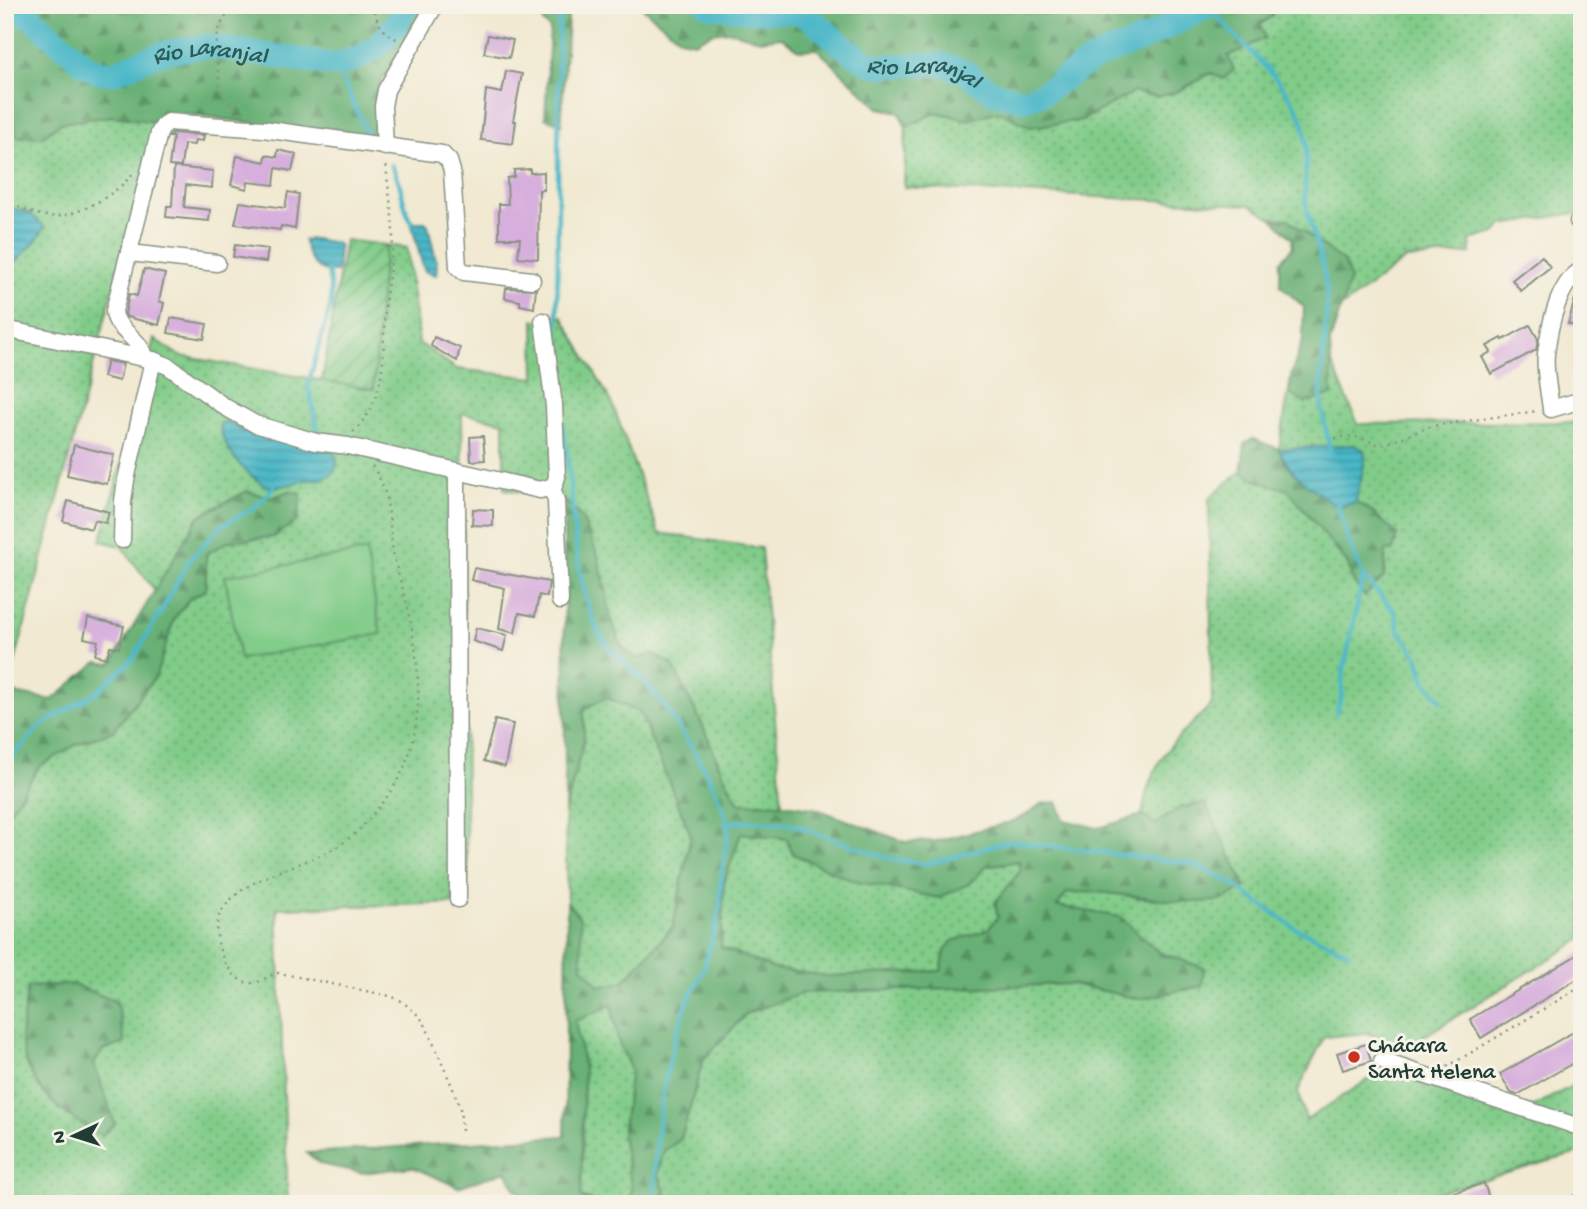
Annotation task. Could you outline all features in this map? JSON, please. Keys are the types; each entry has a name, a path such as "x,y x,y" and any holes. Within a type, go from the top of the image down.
{"street":[{"path":"385,146 383,106 386,90 435,5"},
{"path":"122,540 126,480 149,359 139,344 118,325 114,316 163,125 168,122 263,129 442,154 449,161 455,196 456,264 461,271 532,279"},
{"path":"130,253 218,263"},
{"path":"1582,270 1565,284 1546,355 1551,409 1582,400"},
{"path":"5,329 149,359 168,366 244,419 300,438 541,490 554,486 557,477 554,407 543,321"},
{"path":"457,473 458,899"},
{"path":"549,489 556,501 560,601"},
{"path":"1382,1060 1582,1128"},
{"path":"1576,1204 1582,1201"}],"path":[{"path":"235,5 225,16 217,34 220,91 233,107 243,114"},
{"path":"371,5 381,28 398,40"},
{"path":"336,444 349,436 367,416 379,389 383,367 385,307 392,246 385,146"},
{"path":"5,202 46,216 68,214 104,199 130,177 137,167"},
{"path":"1335,438 1348,436 1385,444 1432,426 1505,418 1551,409"},
{"path":"368,461 385,490 390,536 411,627 418,685 414,742 410,757 391,792 348,839 317,857 259,880 240,891 219,915 215,939 232,973 245,983 258,983 279,973 390,996 407,1006 424,1022 460,1108 462,1131"},
{"path":"1429,1078 1582,986"}],"green space":[{"path":"5,5 428,5 378,87 379,140 169,112 157,122 112,116 60,123 42,137 17,137 5,102"},
{"path":"544,5 569,5 561,124 545,118 550,29 543,22"},
{"path":"639,5 1003,5 1044,14 1069,5 1274,5 1272,16 1260,24 1265,38 1228,56 1234,70 1223,79 1211,73 1178,91 1158,97 1134,92 1082,120 1030,127 998,111 968,120 937,112 906,127 899,112 879,108 817,49 799,50 781,37 760,40 730,31 712,33 694,42 680,39"},
{"path":"1274,5 1582,5 1582,212 1503,225 1495,233 1470,240 1471,253 1406,259 1339,309 1330,342 1330,359 1358,424 1582,422 1582,939 1403,1049 1368,1033 1324,1037 1298,1091 1306,1120 1386,1068 1521,1113 1582,1081 1582,1152 1397,1204 670,1204 658,1173 664,1151 681,1139 703,1060 747,1013 803,993 1071,984 1140,999 1202,986 1204,968 1158,952 1121,918 1057,906 1067,893 1092,891 1150,899 1181,807 1156,825 1142,815 1151,779 1166,752 1212,704 1209,498 1241,471 1245,443 1253,439 1279,449 1292,373 1303,339 1304,307 1280,285 1280,262 1293,247 1292,238 1272,218 1250,205 904,187 906,127 937,112 968,120 998,111 1030,127 1082,120 1134,91 1158,96 1178,91 1193,84 1221,63 1272,16"},
{"path":"5,102 42,137 60,123 112,116 157,122 5,700"},
{"path":"1272,218 1288,219 1345,263 1350,280 1330,342 1332,395 1305,403 1289,393 1292,373 1303,339 1304,307 1280,285 1280,262 1293,247 1292,238"},
{"path":"345,240 386,245 373,389 322,381"},
{"path":"386,245 407,248 419,343 457,369 535,378 534,320 554,321 562,316 612,403 659,533 761,548 782,804 739,803 672,664 638,659 622,647 610,618 606,590 583,519 564,500 504,489 504,422 462,413 467,903 277,908 288,1204 144,1204 125,1199 125,1204 5,1204 5,819 39,767 77,744 113,731 155,677 174,619 190,598 206,590 206,554 229,541 274,537 289,491 271,498 247,491 199,516 156,592 121,546 101,541 154,339 180,356 373,389"},
{"path":"1253,439 1279,449 1285,464 1338,508 1356,502 1369,509 1397,534 1393,551 1386,550 1384,577 1365,596 1353,582 1348,564 1288,490 1255,480 1242,471 1245,443"},
{"path":"247,491 271,498 289,491 301,493 298,520 274,537 229,541 206,554 206,590 190,598 174,619 156,676 113,731 77,744 39,767 5,819 5,700 8,692 52,700 97,662 111,664 199,516"},
{"path":"564,500 583,519 598,556 610,618 622,647 638,659 651,653 672,664 739,803 814,808 905,842 937,841 1011,822 1041,804 1057,802 1064,820 1098,828 1142,815 1156,824 1181,807 1205,803 1246,887 1220,900 1197,902 1104,893 1067,893 1057,906 1121,917 1158,952 1204,968 1202,986 1140,999 1071,984 803,993 747,1013 703,1060 681,1139 664,1151 658,1173 670,1204 629,1204 632,1190 622,1135 631,1070 618,1041 612,1005 575,1021 584,1068 581,1197 602,1204 535,1204 516,1190 506,1171 458,1187 412,1167 363,1173 320,1164 307,1153 565,1136 567,902 580,918 582,966 600,986 623,982 673,927 691,835 640,713 606,697 584,709 584,740 565,811","holes":["741,833 787,839 793,854 853,881 939,898 971,883 986,866 1019,861 1020,871 995,903 998,917 987,930 952,941 945,951 941,971 828,976 774,969 721,947 724,883"]},
{"path":"366,551 381,634 240,659 225,576"},
{"path":"606,697 641,713 691,835 673,927 623,982 600,986 581,967 580,918 567,902 565,811 584,740 584,709"},
{"path":"741,833 787,839 971,883 986,866 1019,861 1020,871 995,903 998,917 987,930 952,941 945,951 941,971 828,976 774,969 721,948 724,883"},
{"path":"73,984 117,1002 125,1043 103,1050 94,1064 115,1124 101,1136 62,1110 41,1089 26,1062 22,1046 22,1025 28,987"},
{"path":"613,1004 618,1041 631,1070 622,1135 632,1190 629,1204 602,1204 581,1197 584,1068 575,1020"}],"water":[{"path":"5,207 28,212 45,227 36,241 5,273"},
{"path":"414,222 425,222 428,225 437,265 436,275 426,272 423,267 412,226"},
{"path":"304,240 337,243 337,272 323,270 310,259"},
{"path":"225,422 246,432 330,450 336,456 337,465 333,473 323,479 306,480 272,489 254,478 231,454 220,424"},
{"path":"1354,445 1364,450 1365,455 1356,502 1338,508 1297,475 1279,449"}],"building":[{"path":"488,35 513,40 509,58 484,53"},
{"path":"506,71 522,74 513,121 516,121 513,144 481,140 486,90 502,93"},
{"path":"172,133 204,135 203,141 195,140 194,145 184,144 181,167 169,166 173,137 169,137"},
{"path":"278,150 296,154 292,171 276,168 274,185 248,182 247,189 231,185 237,156 265,162 266,155 277,157"},
{"path":"174,167 213,171 212,188 186,185 184,207 210,210 209,221 166,217 167,206 172,206"},
{"path":"530,169 530,173 544,172 544,190 539,190 538,259 518,257 520,238 499,238 499,204 508,204 507,178 514,177 514,170"},
{"path":"288,192 299,194 295,229 281,226 280,230 235,224 240,202 285,208"},
{"path":"235,245 268,249 266,262 233,257"},
{"path":"1542,256 1550,267 1521,291 1512,280"},
{"path":"144,269 165,274 159,301 164,303 159,325 127,317 125,314 129,294 137,296"},
{"path":"506,288 536,289 534,308 505,298"},
{"path":"1578,288 1582,288 1582,327 1568,324"},
{"path":"171,318 207,324 204,339 168,333"},
{"path":"1530,325 1538,339 1536,350 1491,374 1482,357 1491,352 1487,346"},
{"path":"434,337 460,348 457,361 431,346"},
{"path":"107,361 123,364 119,381 103,377"},
{"path":"483,436 485,460 471,461 470,437"},
{"path":"74,445 114,455 107,484 67,475"},
{"path":"68,501 109,512 106,523 94,520 91,529 63,521"},
{"path":"473,509 493,510 493,526 472,525"},
{"path":"474,568 549,582 547,597 539,595 535,616 519,613 515,633 499,629 505,588 471,580"},
{"path":"88,618 124,626 119,648 110,646 107,658 95,655 98,641 84,638"},
{"path":"476,628 507,635 503,651 473,641"},
{"path":"495,720 513,724 505,767 484,761"},
{"path":"1582,952 1582,976 1481,1038 1470,1019"},
{"path":"1582,1027 1582,1058 1517,1095 1511,1093 1500,1074"},
{"name":"Chácara Santa Helena","path":"1366,1044 1371,1061 1343,1070 1337,1053"},
{"path":"1484,1183 1491,1204 1456,1204 1452,1193"}],"waterway":[{"name":"Rio Laranjal","path":"9,5 34,20 86,66 98,72 113,73 161,53 205,46 336,65 360,57 379,44 387,37 407,5"},
{"path":"557,370 559,5"},
{"name":"Rio Laranjal","path":"707,5 752,11 797,12 811,19 843,46 869,63 881,66 941,64 965,72 994,93 1024,100 1043,93 1093,59 1146,38 1211,5"},
{"path":"782,5 782,10"},
{"path":"1209,6 1279,82 1298,111 1305,131 1306,206 1326,287 1321,393 1330,451"},
{"path":"336,65 368,136"},
{"path":"391,165 398,178 412,224"},
{"path":"319,435 308,385 331,304 328,270"},
{"path":"562,424 581,578 596,627 611,650 645,682 680,729 715,789 728,829 715,930 704,968 678,1029 661,1104 656,1155 656,1204"},
{"path":"5,765 40,726 98,691 133,659 188,562 221,526 254,508 274,487"},
{"path":"1336,713 1342,696 1342,679 1363,576 1337,505"},
{"path":"1363,576 1395,612 1399,631 1418,657 1425,681 1442,701"},
{"path":"727,823 758,821 791,824 890,859 927,864 1010,841 1194,864 1231,883 1295,928 1348,952"}],"place":[{"name":"Chácara Santa Helena","path":"1354,1057"}]}
